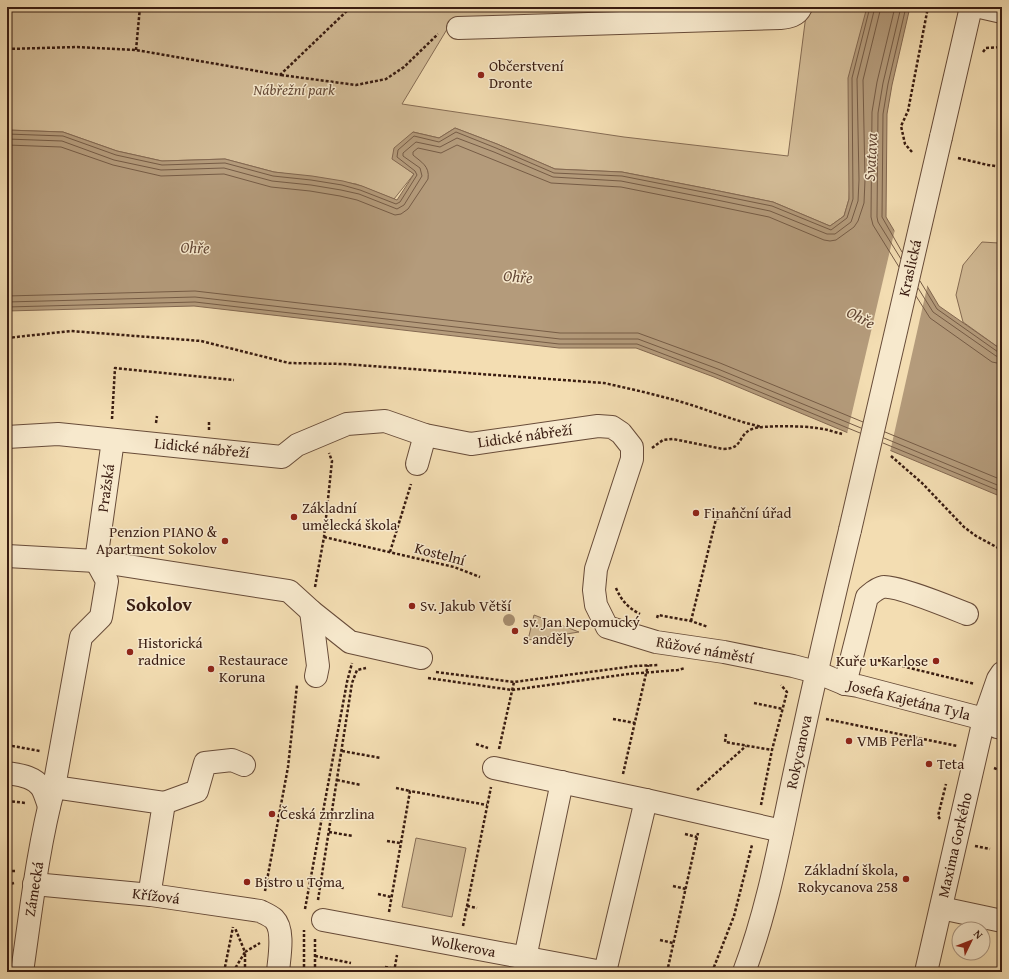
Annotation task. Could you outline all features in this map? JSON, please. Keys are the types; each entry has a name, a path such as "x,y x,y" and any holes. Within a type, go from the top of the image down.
{"street":[{"path":"450,29 780,18 792,17 799,12 801,7"},
{"name":"Kraslická","path":"850,530 971,7"},
{"path":"980,7 1002,12"},
{"name":"Lidické nábřeží","path":"7,437 112,433 282,457 297,445 347,424 385,421 425,435 471,444 598,426 612,427 622,433 632,446 632,459 596,568"},
{"name":"Pražská","path":"96,560 112,433"},
{"path":"417,464 425,435"},
{"name":"Rokycanova","path":"744,972 755,942 772,880 816,672 850,530"},
{"path":"7,556 96,560 289,591 310,611 350,642 426,669"},
{"name":"Zámecká","path":"22,972 34,884 60,755 81,637 101,617 107,581 96,560"},
{"name":"Růžové náměstí","path":"596,568 594,590 596,605 607,627 656,642 724,652 816,672"},
{"path":"845,684 868,597 873,592 884,587 902,590 967,614"},
{"path":"310,611 317,671"},
{"name":"Josefa Kajetána Tyla","path":"816,672 845,684 858,686 993,723"},
{"name":"Maxima Gorkého","path":"926,972 976,752 993,723 1000,676"},
{"path":"7,773 24,776 33,780 52,796 164,803 197,791 206,763 232,760 244,765"},
{"path":"494,768 646,800 782,831"},
{"path":"525,958 562,782"},
{"path":"606,972 646,800"},
{"path":"151,895 151,884 164,803"},
{"name":"Křížová","path":"34,884 151,895 260,911 274,919 279,927 278,972"},
{"path":"940,908 1002,921"},
{"name":"Wolkerova","path":"315,922 385,932 602,972"}],"path":[{"path":"136,50 140,7"},
{"path":"280,75 350,7"},
{"path":"912,152 905,144 901,126 908,112 928,7"},
{"path":"7,49 77,47 136,50 280,75 356,85 386,79 404,67 450,29"},
{"path":"958,158 1002,167"},
{"path":"7,338 71,331 201,342 289,363 344,364 604,383 644,391 762,427 816,427 842,434"},
{"path":"112,433 115,368 234,380"},
{"path":"651,449 663,440 673,439 723,449 730,449 736,447 747,431 762,427"},
{"path":"310,611 324,537 332,461 321,435"},
{"path":"891,456 922,483 958,521 976,536 1002,550"},
{"path":"390,552 417,464"},
{"path":"690,621 716,519 726,518 732,514 735,506"},
{"name":"Kostelní","path":"324,537 454,567 480,577"},
{"path":"615,585 620,597 630,609 646,616"},
{"path":"852,655 978,685 1000,676"},
{"path":"304,910 347,682 352,662 359,663"},
{"path":"426,669 514,682 635,666 648,666 618,794"},
{"path":"304,972 315,922 352,683 357,670 365,668 373,670"},
{"path":"426,669 512,690 678,670"},
{"path":"265,891 288,767 299,672 317,671"},
{"path":"459,946 494,768 514,682"},
{"path":"754,703 783,709"},
{"path":"824,718 955,746 976,752"},
{"path":"613,719 635,723"},
{"path":"726,734 726,742 772,750"},
{"path":"7,745 60,755"},
{"path":"667,972 697,837 694,792 746,746"},
{"path":"342,751 381,758"},
{"path":"991,768 1002,771"},
{"path":"337,780 361,784"},
{"path":"396,788 487,805"},
{"path":"385,932 410,791"},
{"path":"329,832 353,836"},
{"path":"685,834 697,837"},
{"path":"387,841 400,843"},
{"path":"973,846 990,849"},
{"path":"321,884 344,888"},
{"path":"673,886 686,889"},
{"path":"378,894 391,897"},
{"path":"467,906 477,908"},
{"path":"315,922 315,972"},
{"path":"224,972 233,925 245,952 245,972"},
{"path":"660,940 673,943"},
{"path":"233,972 245,952 262,941"},
{"path":"315,956 351,963"},
{"path":"385,968 395,969"}],"green space":[{"name":"Nábřežní park","path":"7,7 751,7 452,21 402,104 624,137 788,156 807,7 867,7 849,199 844,216 830,226 773,202 622,172 555,169 455,128 439,138 413,132 393,159 414,174 394,199 356,184 274,172 225,159 162,161 117,151 63,132 7,130"},
{"path":"982,242 999,243 1002,252 1002,350 963,322 956,295 963,265"},
{"path":"534,615 579,632 528,640"},
{"path":"416,838 466,848 452,917 402,907"}],"water":[{"path":"867,7 910,7 892,85 887,114 886,217 939,306 1002,350 1002,497 714,377 636,348 559,348 194,306 7,311 7,130 63,132 117,151 162,161 225,159 274,172 343,181 362,186 397,200 414,174 392,159 394,148 413,132 439,138 455,128 555,169 622,172 773,202 830,226 844,216 849,199 848,78"}],"pier":[{"path":"895,229 928,283 890,452 847,434"}],"place":[{"name":"Občerstvení Dronte","path":"481,75"},
{"name":"Finanční úřad","path":"696,513"},
{"name":"Základní umělecká škola","path":"294,517"},
{"name":"Penzion PIANO & Apartment Sokolov","path":"225,541"},
{"name":"Sv. Jakub Větší","path":"412,606"},
{"name":"sv. Jan Nepomucký s anděly","path":"515,631"},
{"name":"Historická radnice","path":"130,652"},
{"name":"Kuře u Karlose","path":"936,661"},
{"name":"Restaurace Koruna","path":"211,669"},
{"name":"VMB Perla","path":"849,741"},
{"name":"Teta","path":"929,764"},
{"name":"Česká zmrzlina","path":"272,814"},
{"name":"Základní škola, Rokycanova 258","path":"906,879"},
{"name":"Bistro u Toma","path":"247,882"}],"district":[{"name":"Sokolov","path":"159,604"}],"water label":[{"name":"Svatava","path":"870,157"},
{"name":"Ohře","path":"195,247"},
{"name":"Ohře","path":"518,276"},
{"name":"Ohře","path":"861,317"}]}
